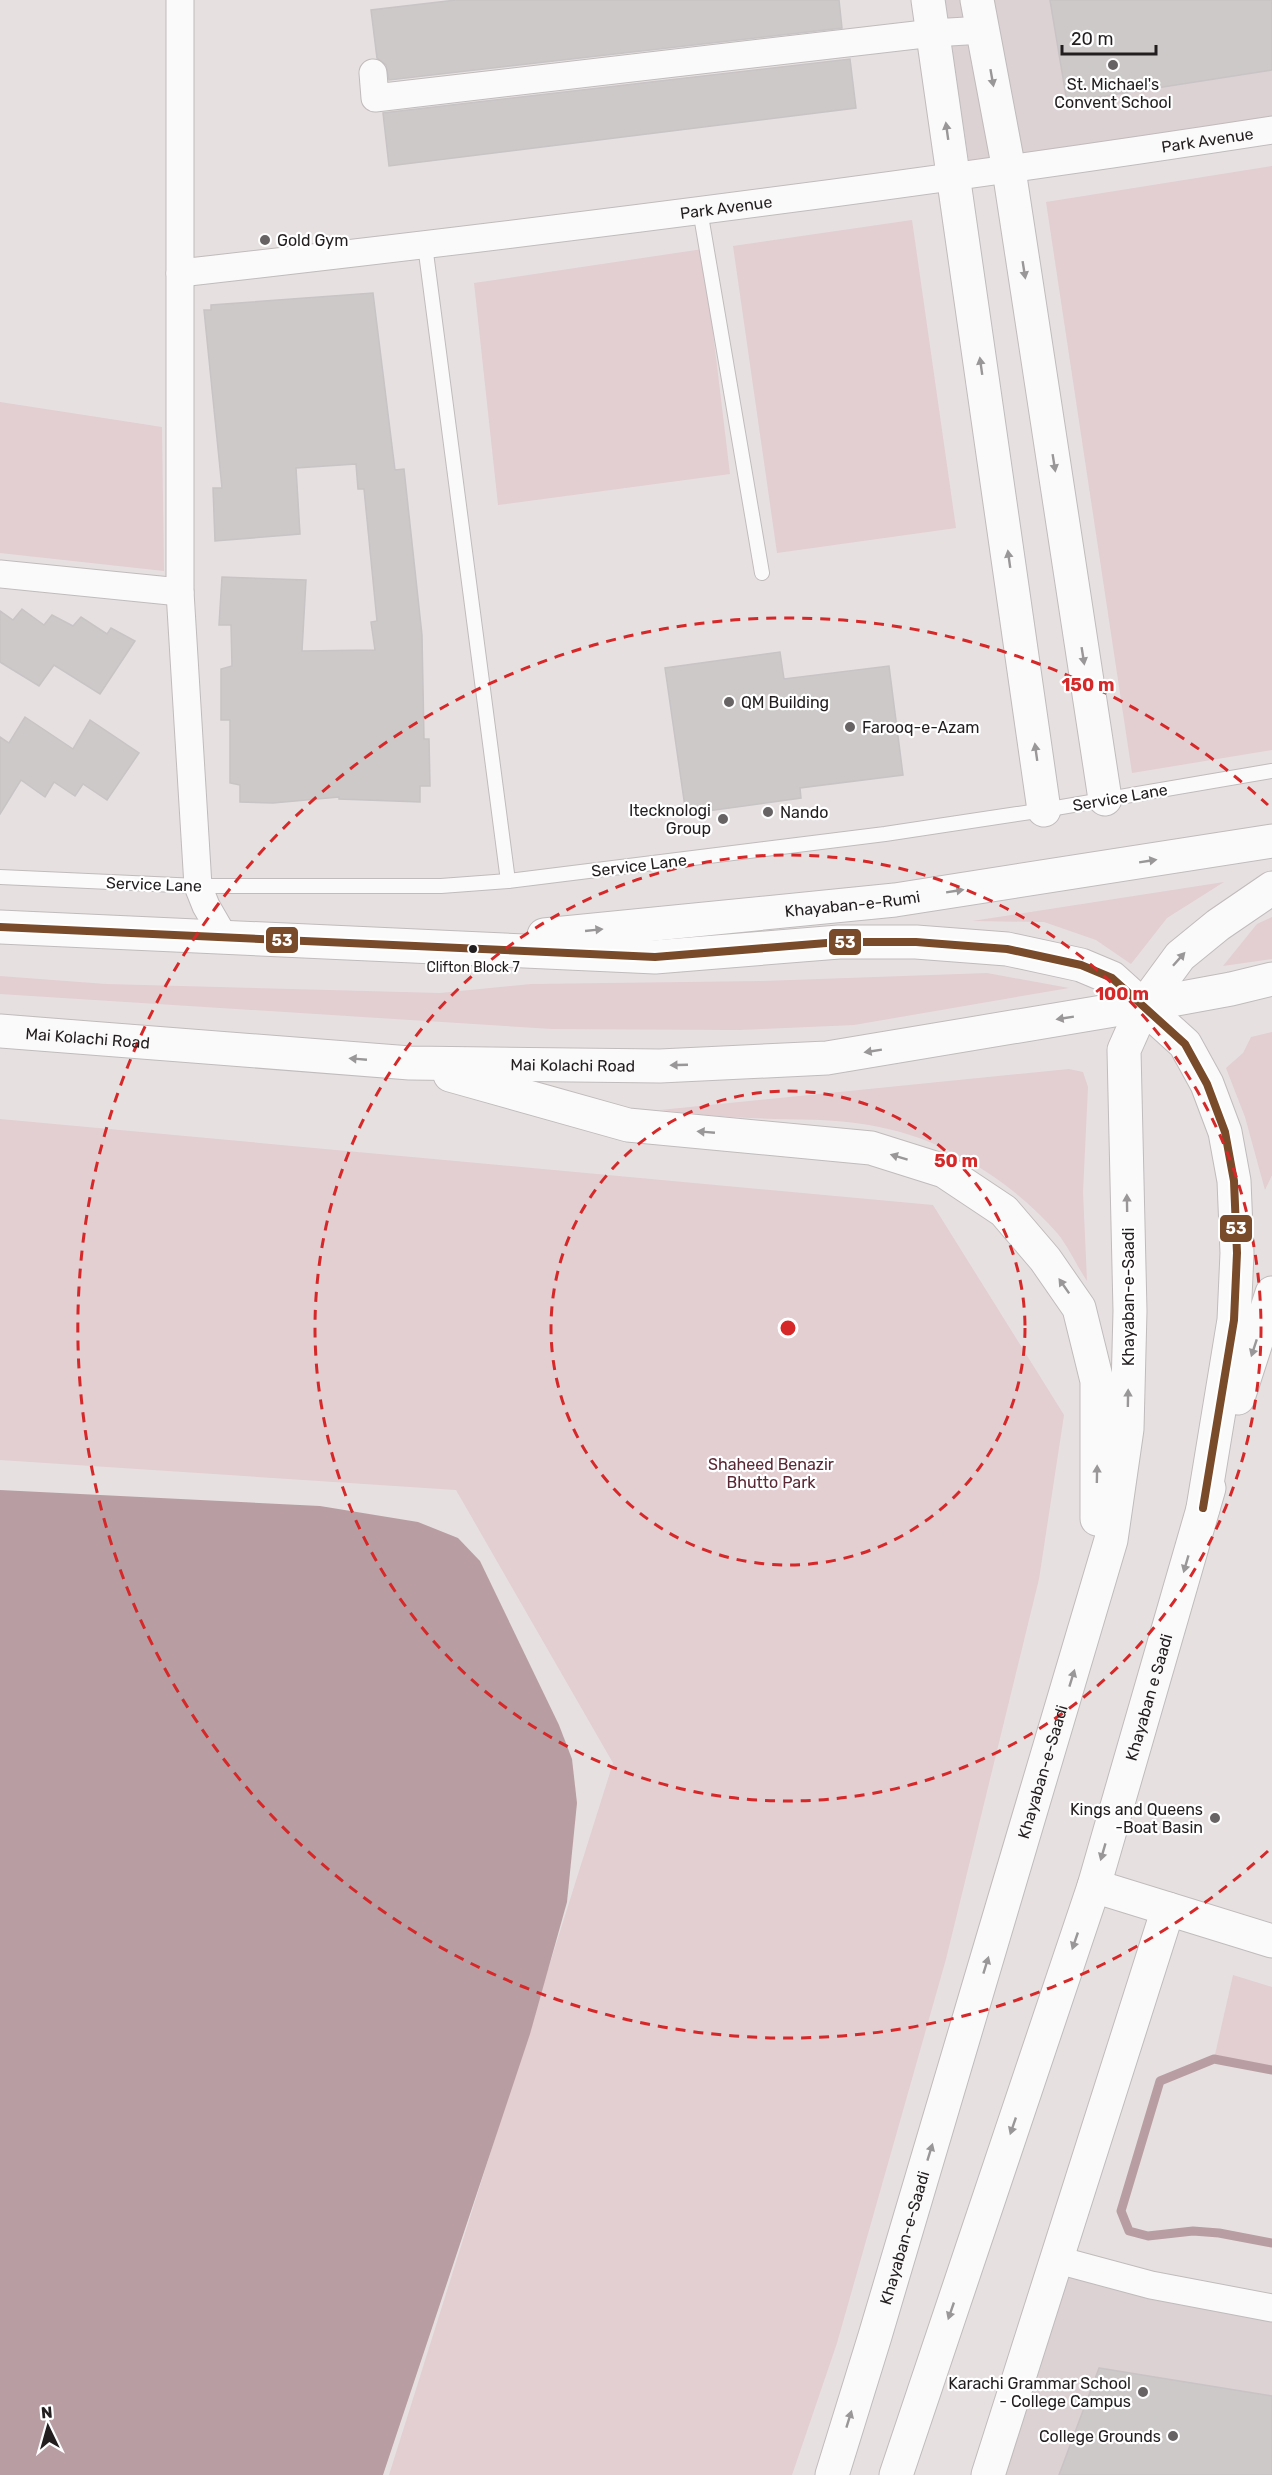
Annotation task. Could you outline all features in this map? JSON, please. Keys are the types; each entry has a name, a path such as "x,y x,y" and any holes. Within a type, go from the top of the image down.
{"main road":[{"path":"928,0 1044,810"},
{"path":"980,15 1009,170 1105,799"},
{"name":"Khayaban-e-Rumi","path":"432,946 895,900 1272,841"},
{"path":"1144,1005 1180,956 1218,925 1272,888"},
{"path":"0,927 655,957 839,942 916,942 1007,949 1081,965 1112,978 1185,1044 1207,1084 1225,1132 1234,1181 1237,1253 1234,1320 1203,1508"},
{"path":"1144,1005 1272,979"},
{"name":"Khayaban-e-Saadi","path":"832,2475 1090,1617 1111,1540 1127,1429 1130,1311 1124,1050 1144,1005"},
{"name":"Mai Kolachi Road","path":"0,1031 410,1063 660,1065 827,1058 1144,1005"},
{"path":"410,1063 628,1125 871,1148 944,1171 1004,1211 1045,1259 1079,1308 1097,1381 1096,1520 1090,1617"},
{"path":"1203,1508 1272,1293"},
{"name":"Khayaban e Saadi","path":"1094,1886 1203,1508"},
{"path":"896,2475 1094,1886 1272,1941"},
{"path":"988,2475 1168,1909"}],"street":[{"path":"180,0 180,592 198,886 206,906 224,937"},
{"path":"373,73 375,98 933,33 980,15"},
{"name":"Park Avenue","path":"180,273 425,245 954,178 1272,130"},
{"path":"0,574 180,592"},
{"path":"1058,2260 1151,2285 1272,2308"}],"lane":[{"path":"700,210 762,573"},
{"path":"425,245 508,881"},
{"name":"Service Lane","path":"0,877 198,886 441,886 508,881 885,834 1044,810 1272,771"}],"shaded area":[{"name":"St. Michael's Convent School","path":"944,0 1272,0 1272,130 971,176"},
{"path":"0,1490 320,1506 418,1522 458,1538 480,1561 559,1725 572,1759 577,1803 567,1902 530,2034 383,2475 0,2475"},
{"name":"Karachi Grammar School - College Campus","path":"1058,2260 1272,2308 1272,2475 988,2475"}],"green space":[{"path":"1272,166 1272,750 1132,773 1046,202"},
{"path":"912,220 956,528 777,553 733,246"},
{"path":"703,249 730,474 498,505 474,283"},
{"path":"0,402 162,427 164,571 0,553"},
{"path":"1224,882 1167,918 1131,964 1096,940 1044,922 972,921"},
{"path":"1272,917 1272,959 1223,966 1257,924"},
{"path":"987,973 1069,988 854,1025 738,1030 552,1029 0,994 0,976 106,984 440,993 531,984 763,981"},
{"path":"1272,1032 1272,1175 1265,1190 1245,1117 1226,1068 1243,1053 1251,1037"},
{"path":"1069,1069 1083,1072 1088,1087 1083,1192 1087,1281 1058,1234 1018,1195 973,1163 923,1139 854,1123 728,1117 660,1110"},
{"name":"Shaheed Benazir Bhutto Park","path":"0,1119 933,1205 1064,1415 1039,1579 946,1959 837,2343 792,2475 389,2475 613,1763 456,1490 0,1460"},
{"path":"1233,1975 1272,1987 1272,2070 1214,2059"}],"building":[{"path":"456,0 839,0 842,28 389,80 386,65 377,58 371,10"},
{"path":"1050,0 1272,0 1272,70 1067,102"},
{"path":"850,59 856,108 389,166 383,113"},
{"path":"373,293 395,470 404,469 422,635 424,739 429,739 430,786 420,786 420,802 339,799 339,797 273,803 240,802 240,785 230,783 230,720 221,720 221,669 232,666 231,625 219,625 222,577 306,580 302,651 375,650 371,622 377,621 364,489 358,489 356,464 296,468 300,534 215,541 213,488 222,488 204,310 211,310 211,305"},
{"path":"22,609 44,625 52,615 73,626 81,617 107,634 111,628 135,641 100,694 54,665 39,686 0,662 0,611 13,620"},
{"path":"780,652 784,679 889,666 903,775 800,788 801,798 686,814 665,668"},
{"path":"25,717 73,749 90,720 139,753 107,800 83,784 75,796 54,782 45,797 21,780 0,814 0,737 9,743"},
{"name":"College Grounds","path":"1099,2368 1272,2396 1272,2475 1059,2475"}],"waterway":[{"path":"1272,2070 1214,2059 1160,2081 1121,2211 1129,2231 1148,2236 1193,2231 1219,2233 1272,2243"}],"transit line":[{"name":"53","path":"0,927 655,957 839,942 916,942 1007,949 1081,965 1112,978 1185,1044 1207,1084 1225,1132 1234,1181 1237,1253 1234,1320 1203,1508"}],"place":[{"name":"St. Michael's Convent School","path":"1113,65"},
{"name":"Gold Gym","path":"265,240"},
{"name":"QM Building","path":"729,702"},
{"name":"Farooq-e-Azam","path":"850,727"},
{"name":"Nando","path":"768,812"},
{"name":"Itecknologi Group","path":"723,819"},
{"name":"Clifton Block 7","path":"473,949"},
{"name":"Kings and Queens -Boat Basin","path":"1215,1818"},
{"name":"Karachi Grammar School - College Campus","path":"1143,2392"},
{"name":"College Grounds","path":"1173,2436"}]}
